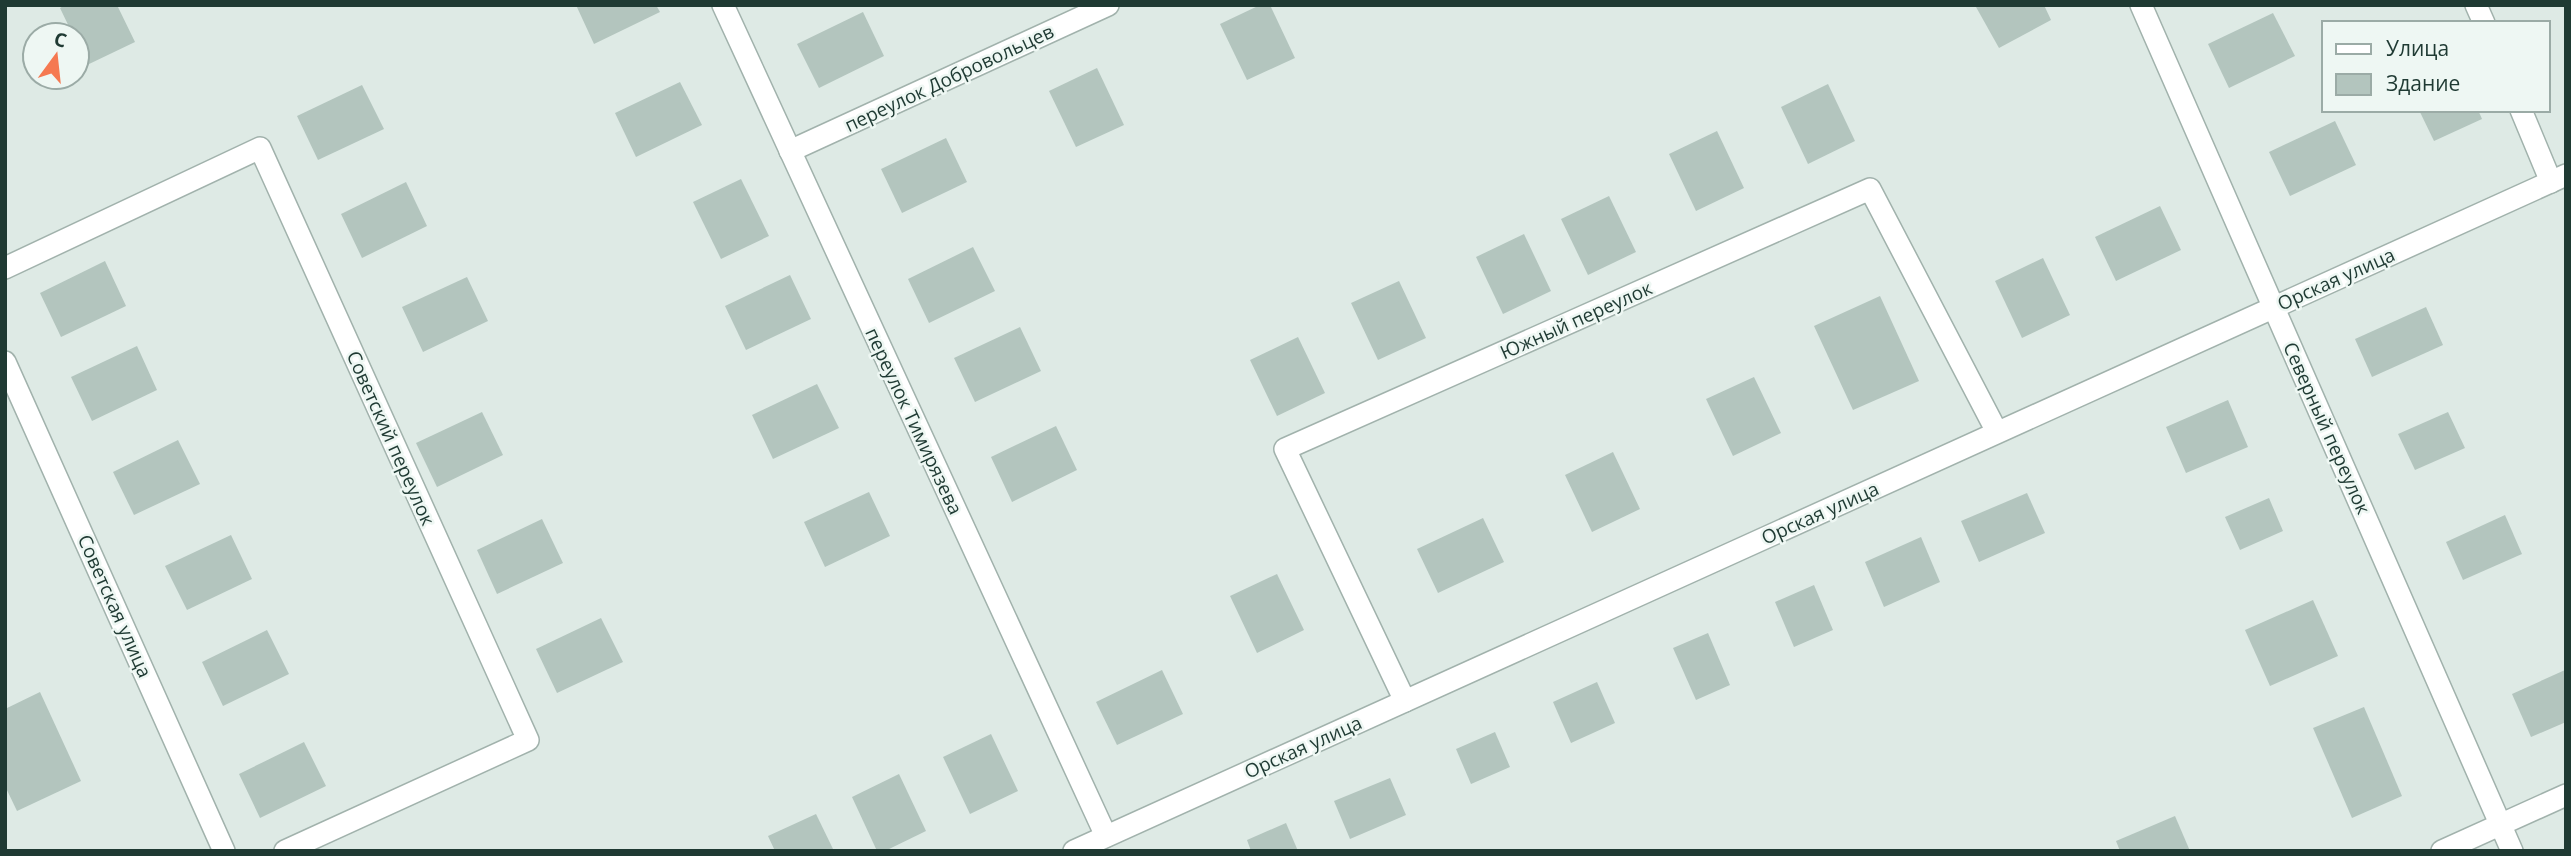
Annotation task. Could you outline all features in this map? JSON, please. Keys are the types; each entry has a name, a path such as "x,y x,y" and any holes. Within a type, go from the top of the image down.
{"street":[{"name":"переулок Тимирязева","path":"723,5 1105,836"},
{"name":"переулок Добровольцев","path":"790,151 1108,5"},
{"name":"Северный переулок","path":"2141,5 2512,851"},
{"path":"2476,5 2483,21"},
{"path":"2522,112 2559,179"},
{"name":"Советский переулок","path":"5,268 260,148 528,740 285,851"},
{"name":"Орская улица","path":"1074,851 2559,179"},
{"name":"Южный переулок","path":"1405,701 1285,449 1870,189 1997,432"},
{"name":"Советская улица","path":"5,362 224,851"},
{"path":"2442,851 2566,795"}],"building":[{"path":"65,5 117,5 135,42 91,63 91,21 66,21 60,8"},
{"path":"576,5 656,5 660,12 594,44"},
{"path":"1260,5 1270,5 1295,58 1247,80 1220,24"},
{"path":"2044,5 2051,20 1999,48 1976,7"},
{"path":"863,12 884,56 819,88 797,44"},
{"path":"2273,13 2295,56 2229,88 2208,44"},
{"path":"1097,68 1124,125 1076,147 1049,91"},
{"path":"680,82 702,125 636,157 615,113"},
{"path":"1828,84 1855,141 1808,164 1781,107"},
{"path":"362,85 384,129 318,160 297,116"},
{"path":"2420,112 2479,112 2482,119 2434,141"},
{"path":"2335,121 2356,165 2290,196 2269,152"},
{"path":"1717,131 1744,188 1696,211 1669,154"},
{"path":"946,138 967,182 902,213 881,169"},
{"path":"741,179 769,236 721,259 693,202"},
{"path":"406,182 427,226 362,258 341,214"},
{"path":"1609,196 1636,252 1588,275 1561,219"},
{"path":"2160,206 2181,250 2116,281 2095,237"},
{"path":"1524,234 1551,291 1503,314 1476,257"},
{"path":"973,247 995,291 929,323 908,279"},
{"path":"2043,258 2070,315 2022,338 1995,281"},
{"path":"105,261 126,306 61,337 40,293"},
{"path":"790,275 811,319 746,350 725,306"},
{"path":"467,277 488,321 423,352 402,307"},
{"path":"1399,281 1426,338 1378,360 1351,303"},
{"path":"1880,296 1919,381 1853,410 1814,326"},
{"path":"2426,307 2443,345 2372,377 2355,339"},
{"path":"1020,327 1041,371 975,402 954,358"},
{"path":"1298,337 1325,393 1277,416 1250,360"},
{"path":"137,346 157,390 92,421 71,377"},
{"path":"1754,377 1781,433 1733,456 1706,399"},
{"path":"817,384 839,428 773,459 752,415"},
{"path":"2228,400 2248,447 2186,473 2166,427"},
{"path":"482,412 503,455 437,487 416,443"},
{"path":"2448,412 2465,448 2415,470 2398,434"},
{"path":"1056,426 1077,470 1012,502 991,457"},
{"path":"178,440 200,484 134,515 113,472"},
{"path":"1613,452 1640,509 1592,532 1565,475"},
{"path":"869,492 890,536 825,567 804,522"},
{"path":"2027,493 2045,533 1979,562 1961,521"},
{"path":"2269,498 2283,531 2240,550 2225,517"},
{"path":"2505,515 2522,554 2463,580 2446,542"},
{"path":"1483,518 1504,562 1438,593 1417,549"},
{"path":"542,519 563,563 497,594 477,550"},
{"path":"231,535 252,579 187,610 165,566"},
{"path":"1921,537 1940,582 1884,607 1865,562"},
{"path":"1277,574 1304,630 1257,653 1230,596"},
{"path":"1814,585 1833,630 1794,647 1775,602"},
{"path":"2313,600 2338,656 2270,686 2245,630"},
{"path":"601,618 623,662 557,693 536,649"},
{"path":"267,630 289,674 223,706 202,662"},
{"path":"1708,633 1730,685 1696,700 1673,648"},
{"path":"1162,670 1183,714 1117,745 1096,702"},
{"path":"2565,670 2566,722 2531,737 2512,694"},
{"path":"1597,682 1615,723 1571,743 1553,702"},
{"path":"40,692 81,781 17,811 5,786 5,709"},
{"path":"2364,707 2402,796 2352,818 2313,728"},
{"path":"1495,732 1510,767 1471,784 1456,749"},
{"path":"991,734 1018,791 970,814 943,757"},
{"path":"304,742 326,786 260,818 239,774"},
{"path":"899,774 926,831 885,851 877,851 852,797"},
{"path":"1390,778 1406,815 1350,839 1334,801"},
{"path":"816,814 834,851 775,851 768,836"},
{"path":"2175,816 2190,851 2120,851 2116,841"},
{"path":"1286,823 1298,851 1251,851 1247,840"}]}
